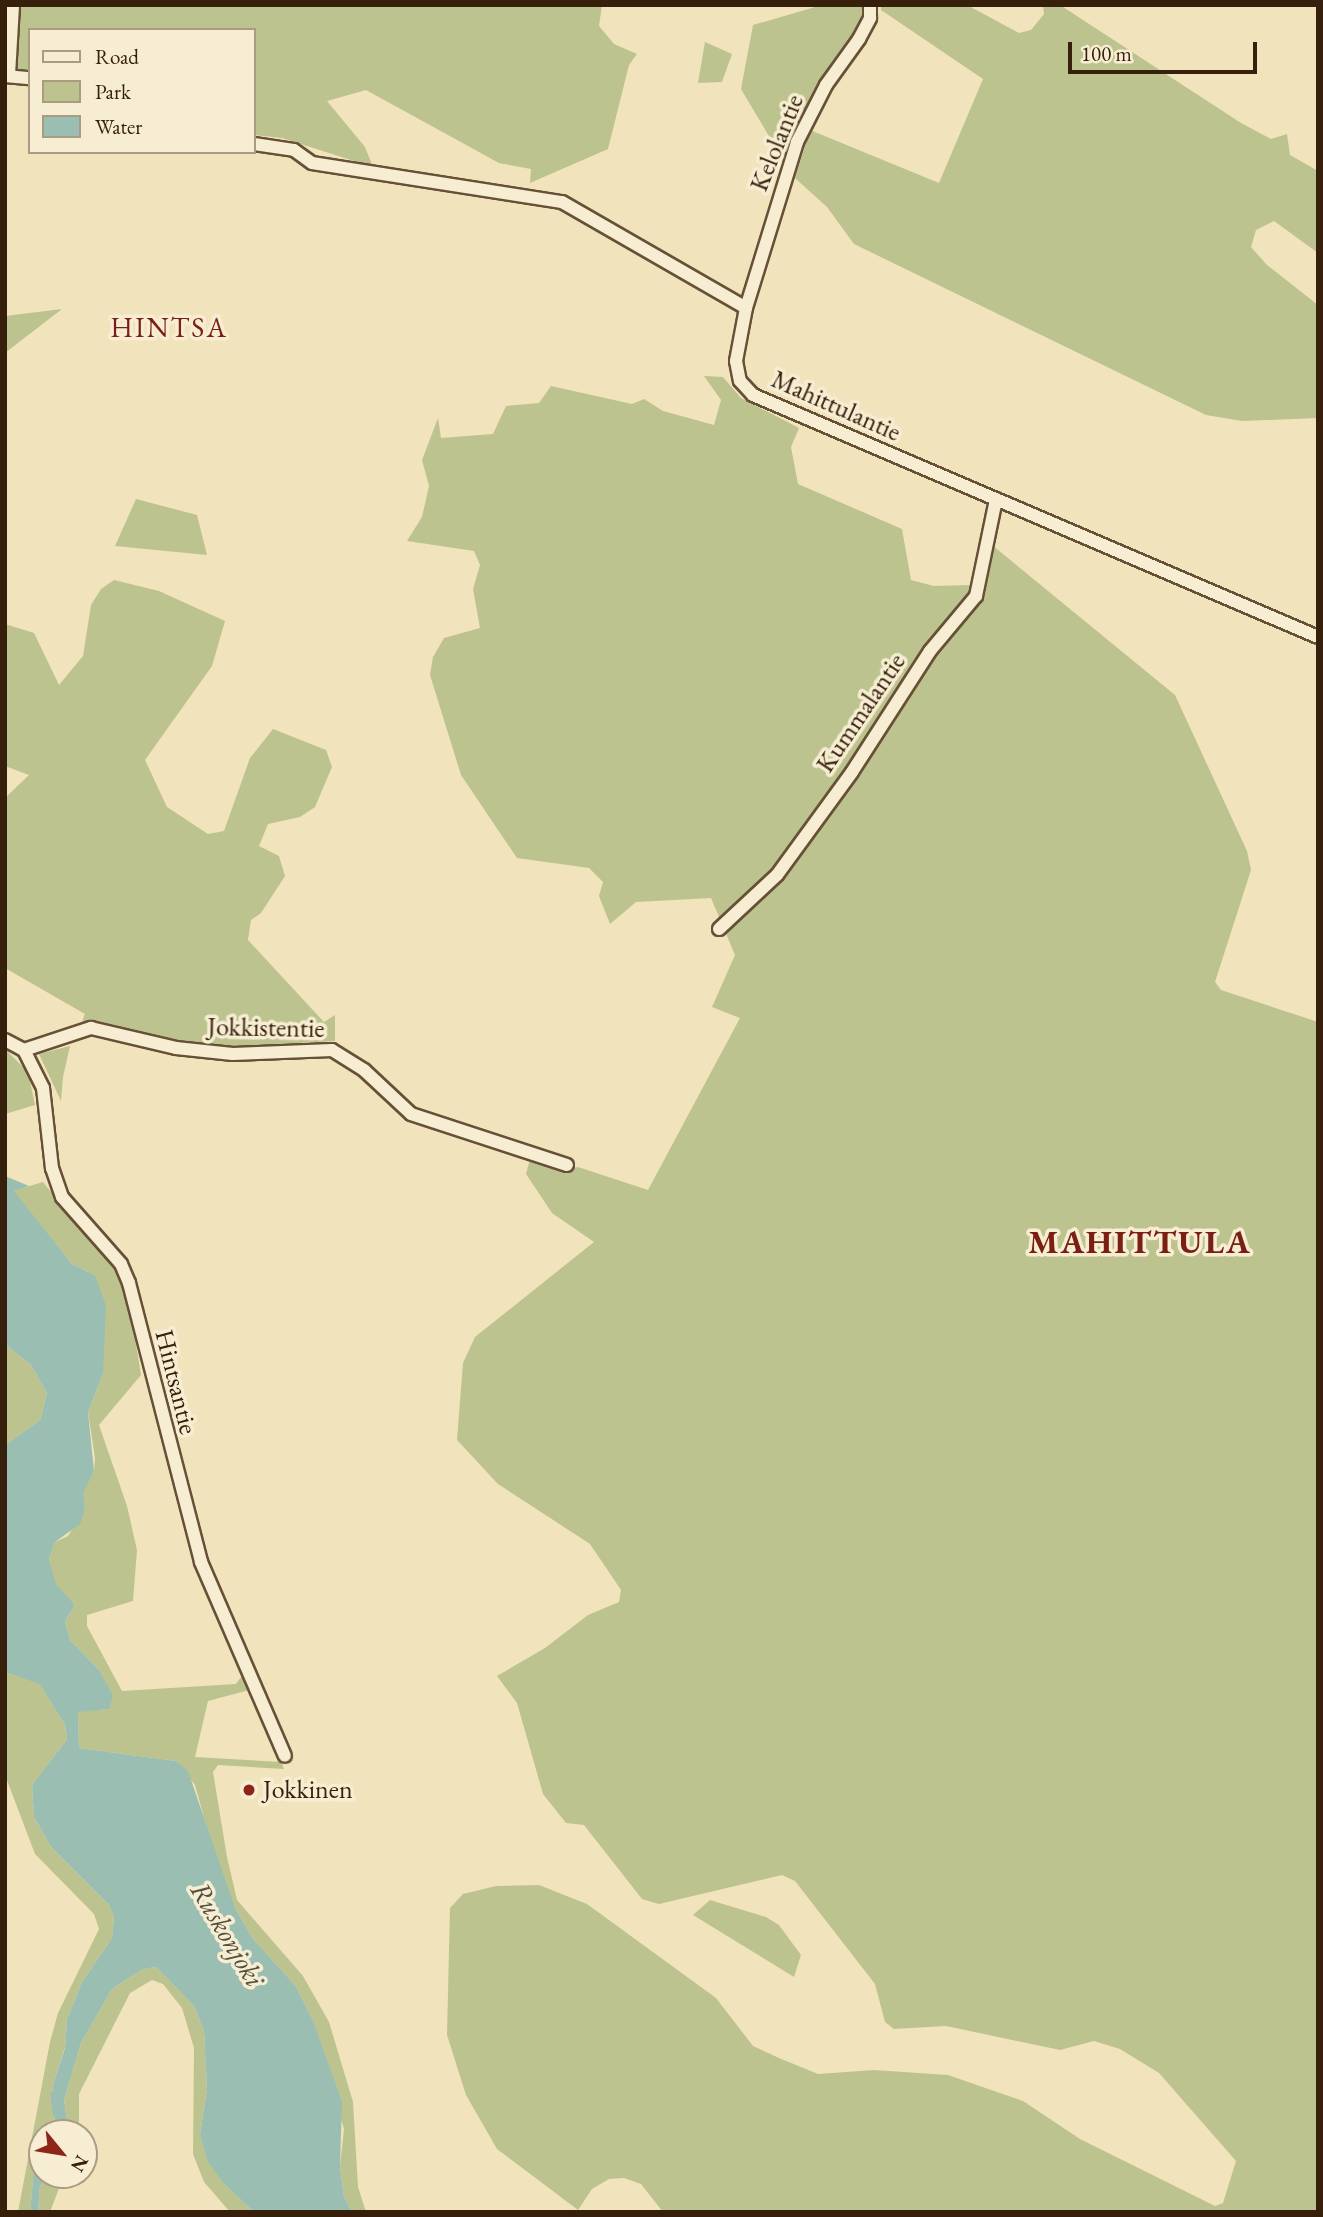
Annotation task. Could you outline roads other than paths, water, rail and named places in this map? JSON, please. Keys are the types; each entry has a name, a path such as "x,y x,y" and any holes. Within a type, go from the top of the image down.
{"street":[{"path":"13,5 7,76 28,78"},
{"name":"Kelolantie","path":"746,308 797,142 826,85 859,39 870,18 870,5"},
{"path":"256,144 294,150 312,163 562,202 746,308"},
{"name":"Mahittulantie","path":"746,308 736,360 740,381 753,395 1318,637"},
{"name":"Kummalantie","path":"719,929 777,875 852,772 930,651 975,596 996,499"},
{"name":"Jokkistentie","path":"24,1050 91,1028 176,1048 233,1054 332,1049 363,1070 411,1114 566,1165"},
{"path":"5,1040 24,1050"},
{"name":"Hintsantie","path":"24,1050 43,1088 52,1168 62,1197 121,1264 129,1283 201,1562 285,1756"}],"water":[{"name":"Ruskonjoki","path":"5,1176 29,1186 14,1191 72,1264 95,1275 106,1306 103,1374 88,1412 94,1471 83,1493 85,1509 80,1524 55,1542 49,1559 56,1584 75,1605 65,1621 70,1640 99,1670 113,1696 109,1709 78,1712 79,1748 176,1761 188,1771 235,1908 253,1939 295,1985 312,2018 342,2102 340,2166 344,2196 352,2212 254,2212 225,2185 208,2162 200,2134 207,2089 204,2031 194,2006 156,1967 143,1969 112,1989 81,2043 64,2100 67,2119 54,2119 53,2084 65,2048 67,2019 82,1982 112,1938 114,1918 109,1905 51,1847 34,1817 32,1785 67,1739 65,1725 40,1684 5,1672 5,1445 40,1420 47,1393 31,1365 5,1344"},
{"path":"32,2189 40,2189 38,2212 30,2212"}],"waterway":[{"path":"53,2094 55,2114"}],"place":[{"name":"Jokkinen","path":"249,1790"}],"district":[{"name":"HINTSA","path":"169,327"},
{"name":"MAHITTULA","path":"1140,1242"}]}
